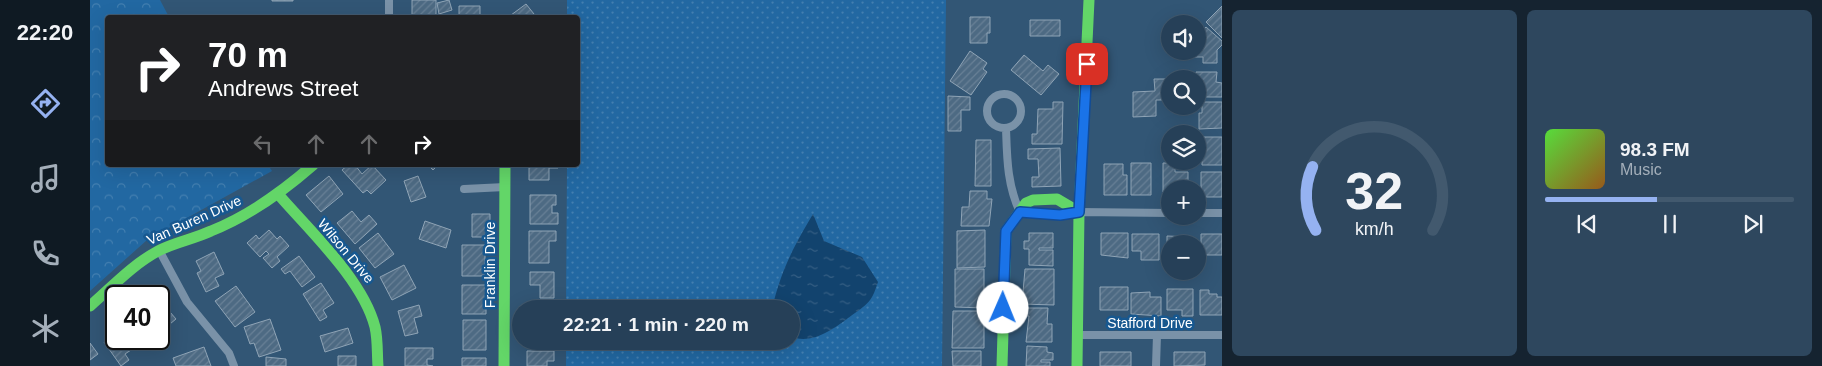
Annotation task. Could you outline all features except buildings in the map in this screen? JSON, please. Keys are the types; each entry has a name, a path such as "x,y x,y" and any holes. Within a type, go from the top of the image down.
{"street":[{"path":"389,0 389,15"},
{"path":"1077,366 1079,212 1089,0"},
{"path":"1003,95 1017,100 1021,110 1015,124 1006,128 994,125 990,121 988,110 992,100 1003,95"},
{"path":"1006,128 1009,182 1013,198 1020,212"},
{"name":"Van Buren Drive","path":"90,306 131,270 159,250 211,232 246,216 278,194 311,167"},
{"name":"Franklin Drive","path":"504,366 505,167"},
{"path":"464,189 505,187"},
{"name":"Wilson Drive","path":"278,194 349,276 364,298 374,328 378,366"},
{"path":"1002,366 1006,231 1026,203 1033,200 1056,200 1079,212 1161,213"},
{"path":"1206,213 1222,213"},
{"path":"159,250 187,302 229,353 234,366"},
{"name":"Stafford Drive","path":"1077,335 1222,335"},
{"path":"1156,366 1157,335"}],"green space":[{"path":"90,0 160,0 168,15 105,15 105,167 269,167 272,171 147,240 90,291"},
{"path":"567,0 946,0 942,366 566,366 566,350 800,350 800,300 566,300 567,167 580,167 580,15 567,15"}],"water":[{"path":"813,214 824,241 862,257 878,282 869,302 862,308 826,333 800,339 800,300 774,300 779,282 799,238"}],"traffic: fast":[{"path":"1077,366 1079,212 1089,0"},
{"path":"90,306 149,257 164,248 205,234 252,211 311,167"},
{"path":"504,366 505,167"},
{"path":"278,194 334,257 369,309 375,327 378,366"},
{"path":"1002,366 1006,231 1026,203 1033,200 1057,199 1079,212"}],"route":[{"path":"1003,308 1006,231 1020,212 1060,215 1079,212 1087,64"}]}
